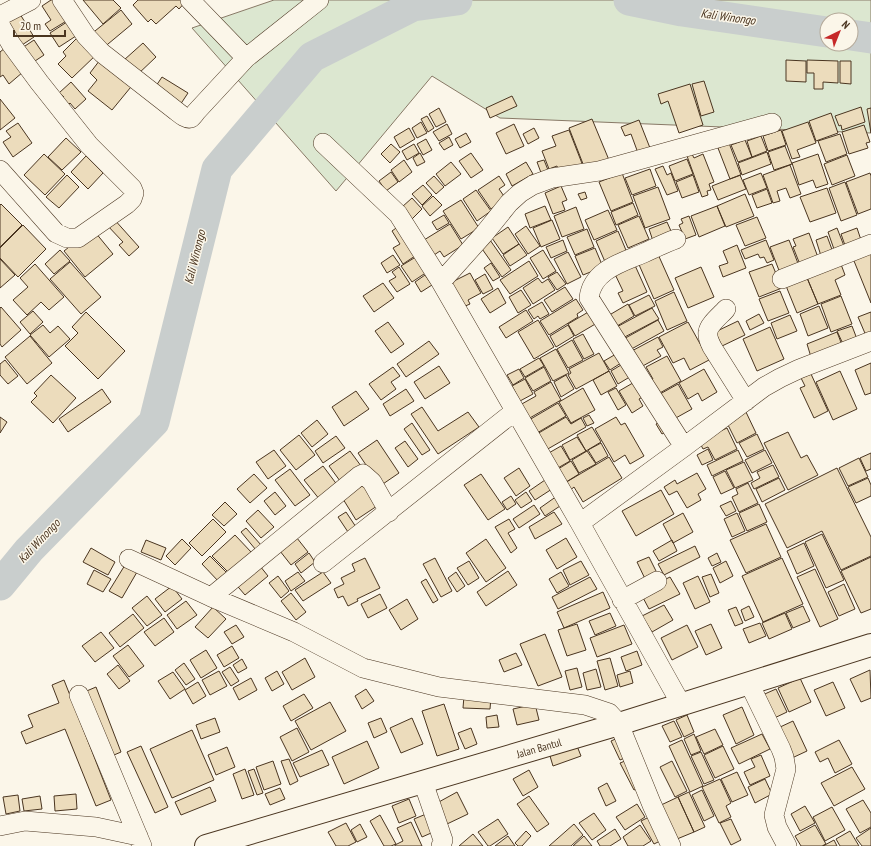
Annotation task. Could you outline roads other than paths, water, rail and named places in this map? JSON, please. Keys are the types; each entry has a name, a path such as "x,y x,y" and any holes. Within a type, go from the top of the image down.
{"main road":[{"name":"Jalan Bantul","path":"206,846 619,724 871,645"}],"street":[{"path":"0,16 31,0"},
{"path":"62,0 86,36 102,53 187,118 191,118 246,58 319,0"},
{"path":"190,0 246,58"},
{"path":"0,25 39,82 89,145 132,188 134,193 132,199 127,204 78,238 67,238 56,233 0,170"},
{"path":"441,282 484,234 509,203 520,193 533,185 552,178 599,172 772,123"},
{"path":"323,143 398,214 441,282 580,523 681,704"},
{"path":"676,239 623,261 600,274 591,288 588,298 684,447"},
{"path":"782,279 871,244"},
{"path":"726,309 712,324 708,331 709,339 712,347 746,401"},
{"path":"580,523 764,387 799,369 871,341"},
{"path":"323,563 515,411"},
{"path":"211,597 363,474 372,482 389,512"},
{"path":"128,559 211,597 294,632 363,668 439,687 586,705 609,713 619,724 652,805 665,844"},
{"path":"622,600 657,581"},
{"path":"749,684 784,757 786,769 774,815 777,827 786,846"},
{"path":"79,696 140,841"},
{"path":"423,782 443,840 441,846"},
{"path":"0,826 25,821 96,827 140,841"}],"waterway":[{"name":"Kali Winongo","path":"0,585 29,550 154,422 217,169 312,57 413,6 457,0"},
{"name":"Kali Winongo","path":"629,0 682,11 819,31"},
{"name":"Kali Winongo","path":"859,36 871,38"}]}
